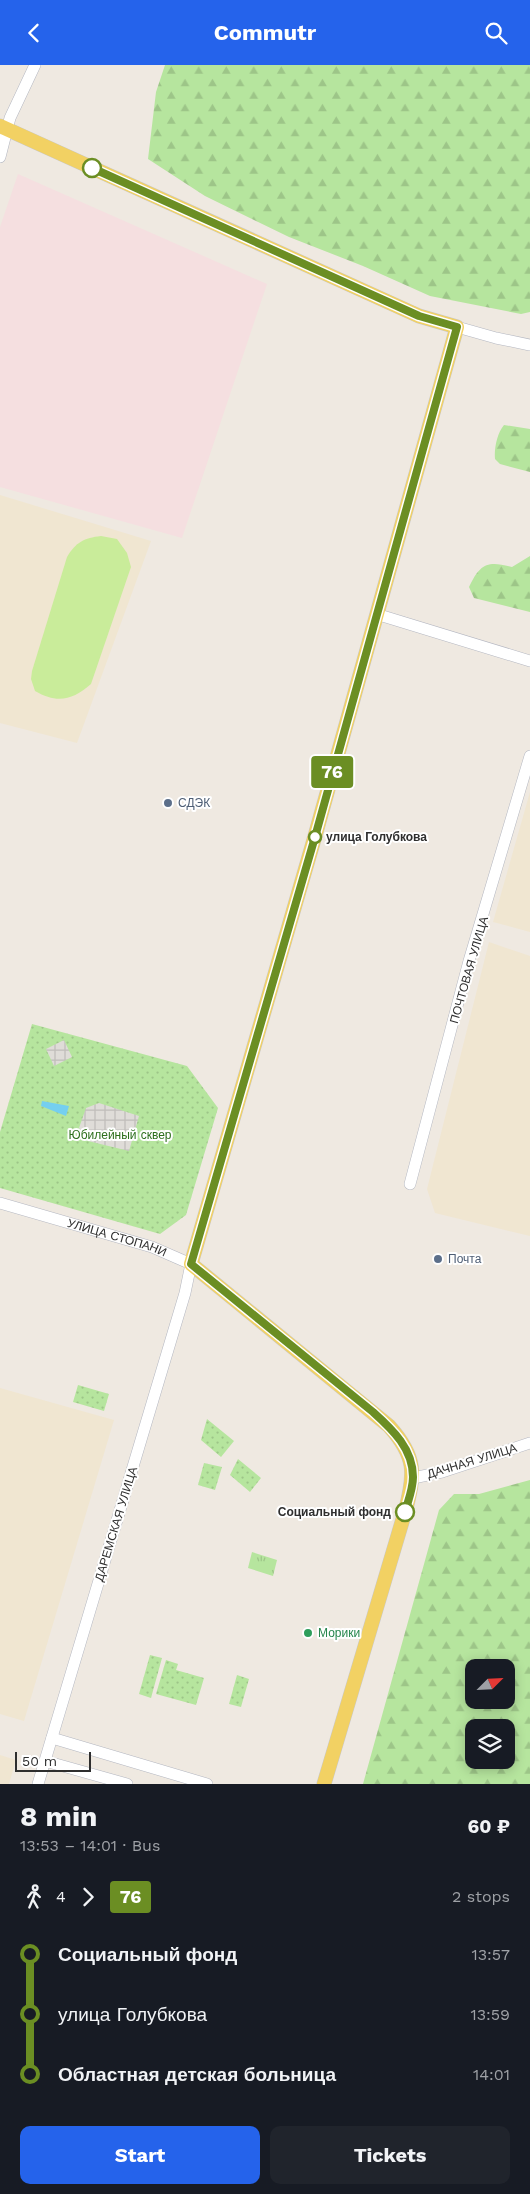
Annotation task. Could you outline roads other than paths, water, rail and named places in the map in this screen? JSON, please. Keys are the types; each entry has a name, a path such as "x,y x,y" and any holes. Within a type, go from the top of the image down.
{"main road":[{"path":"3,128 419,316 457,327 315,837 191,1264"},
{"name":"УЛИЦА СТОПАНИ","path":"191,1264 389,1426 399,1437 407,1451 413,1478"},
{"path":"324,1784 413,1478"}],"street":[{"path":"0,157 3,128 35,65"},
{"path":"457,327 530,345"},
{"path":"376,614 530,661"},
{"name":"ПОЧТОВАЯ УЛИЦА","path":"410,1184 470,961 530,756"},
{"name":"УЛИЦА СТОПАНИ","path":"0,1203 152,1247 191,1264"},
{"name":"ДАРЕМСКАЯ УЛИЦА","path":"38,1784 182,1302 191,1264"},
{"name":"ДАЧНАЯ УЛИЦА","path":"413,1478 442,1472 530,1443"},
{"path":"52,1738 208,1784"},
{"path":"45,1761 127,1784"}],"water":[{"path":"42,1101 69,1106 66,1116 41,1106"}],"place":[{"name":"СДЭК","path":"168,803"},
{"name":"улица Голубкова","path":"315,837"},
{"name":"Почта","path":"438,1259"},
{"name":"Социальный фонд","path":"405,1512"},
{"name":"Морики","path":"308,1633"}],"park label":[{"name":"Юбилейный сквер","path":"120,1135"}]}
